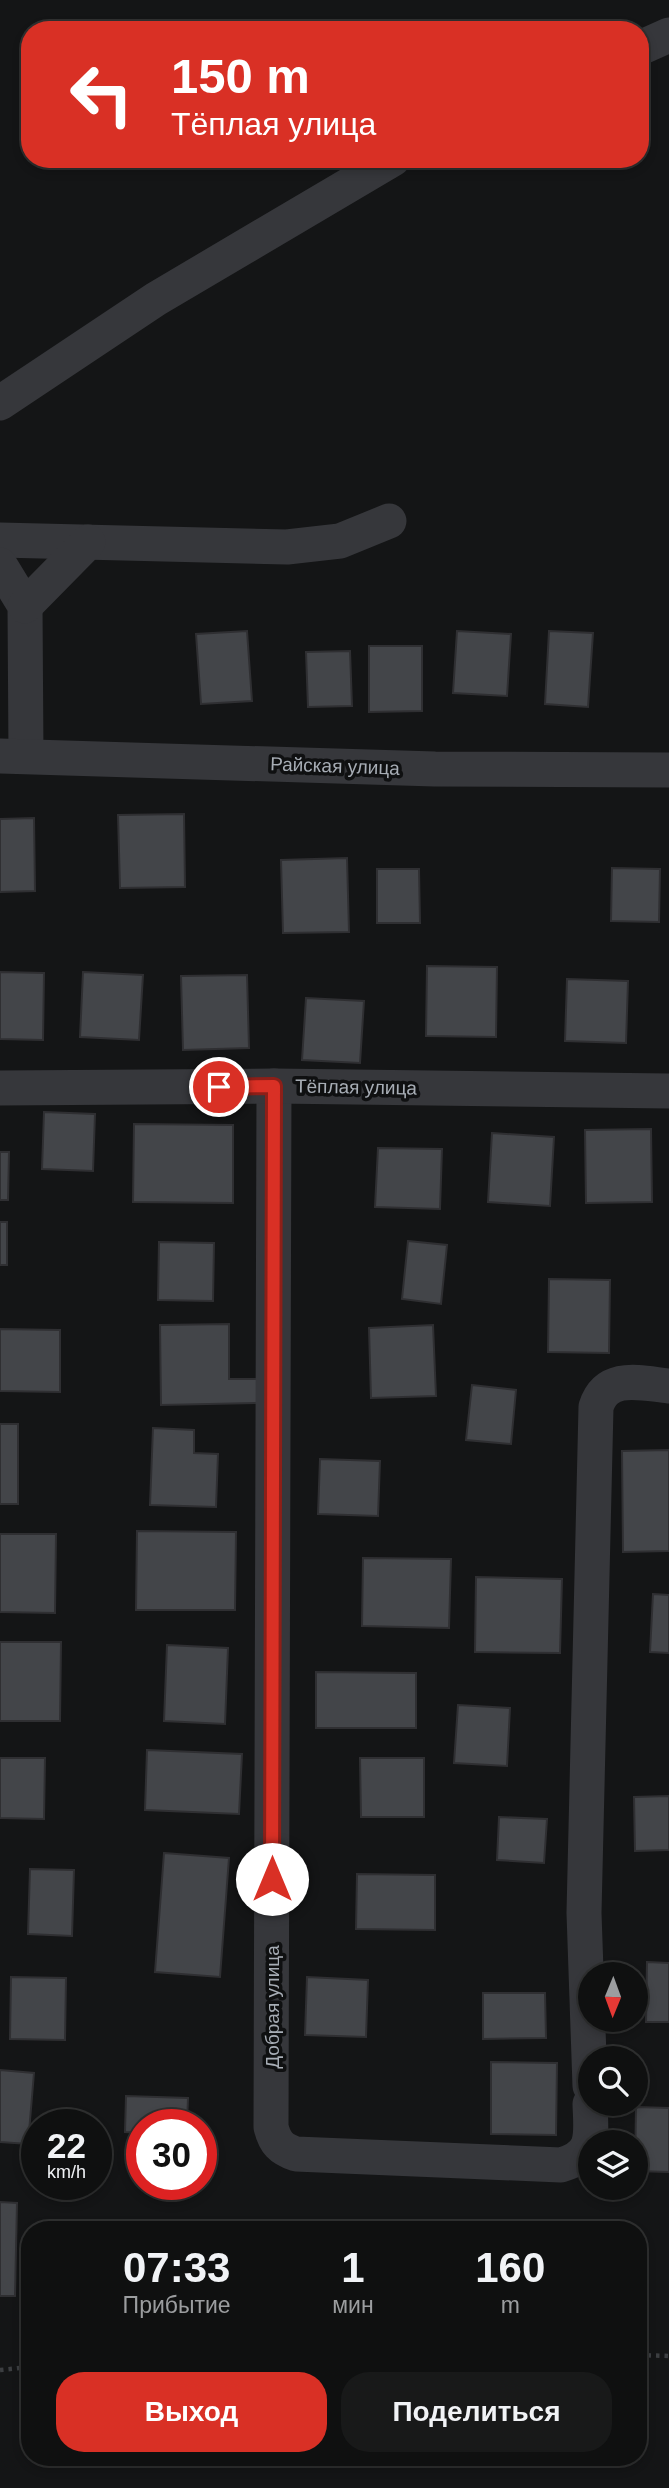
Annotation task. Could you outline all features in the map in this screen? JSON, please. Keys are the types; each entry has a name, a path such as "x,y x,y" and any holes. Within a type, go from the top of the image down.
{"street":[{"path":"649,44 669,35"},
{"path":"0,403 156,299 378,168"},
{"path":"0,540 287,547 340,541 389,521"},
{"path":"25,606 88,542"},
{"path":"0,565 25,606 13,756"},
{"name":"Райская улица","path":"13,756 435,769 669,770"},
{"name":"Тёплая улица","path":"0,1088 274,1086 669,1091"},
{"name":"Добрая улица","path":"274,1086 271,2127 275,2140 284,2150 296,2154 561,2165 578,2159"},
{"path":"589,2046 584,1913 596,1407 600,1394 610,1385 622,1382 669,1385"}],"path":[{"path":"647,2355 669,2356"},
{"path":"0,2370 21,2368"}],"building":[{"path":"247,631 252,701 201,704 196,634"},
{"path":"457,631 511,634 507,696 453,693"},
{"path":"549,631 593,633 588,707 545,704"},
{"path":"369,646 422,646 422,711 369,712"},
{"path":"350,651 352,706 308,707 306,652"},
{"path":"184,814 185,887 120,888 118,815"},
{"path":"34,818 35,891 0,892 0,819"},
{"path":"347,858 349,932 283,933 281,860"},
{"path":"612,868 660,869 659,922 611,921"},
{"path":"377,869 419,869 420,923 377,923"},
{"path":"427,966 497,967 496,1037 426,1036"},
{"path":"0,972 44,973 43,1040 0,1039"},
{"path":"83,972 143,975 139,1040 80,1037"},
{"path":"247,975 249,1048 183,1050 181,976"},
{"path":"567,979 628,981 626,1043 565,1041"},
{"path":"306,998 364,1001 360,1063 302,1060"},
{"path":"44,1112 95,1114 93,1171 42,1169"},
{"path":"134,1124 233,1125 233,1203 133,1202"},
{"path":"651,1129 652,1202 586,1203 585,1130"},
{"path":"492,1133 554,1137 550,1206 488,1202"},
{"path":"378,1148 442,1149 440,1209 375,1207"},
{"path":"0,1152 9,1152 8,1200 0,1200"},
{"path":"0,1222 7,1222 7,1265 0,1265"},
{"path":"408,1241 447,1245 441,1304 402,1299"},
{"path":"159,1242 214,1243 213,1301 158,1300"},
{"path":"549,1279 610,1280 609,1353 548,1352"},
{"path":"229,1324 229,1379 258,1379 258,1403 161,1405 160,1325"},
{"path":"433,1325 436,1396 371,1398 369,1328"},
{"path":"0,1329 60,1330 60,1392 0,1391"},
{"path":"472,1385 516,1390 511,1444 466,1440"},
{"path":"0,1424 18,1424 18,1504 0,1504"},
{"path":"153,1428 194,1430 194,1453 218,1454 216,1507 150,1505"},
{"path":"669,1450 669,1551 623,1552 622,1451"},
{"path":"320,1459 380,1461 378,1516 318,1514"},
{"path":"137,1531 236,1532 235,1610 136,1610"},
{"path":"0,1534 56,1534 55,1613 0,1612"},
{"path":"363,1558 451,1559 449,1628 362,1626"},
{"path":"476,1577 562,1579 560,1653 475,1652"},
{"path":"653,1594 669,1595 669,1653 650,1652"},
{"path":"0,1642 61,1642 60,1721 0,1721"},
{"path":"167,1645 228,1648 225,1724 164,1721"},
{"path":"316,1672 416,1673 416,1728 316,1728"},
{"path":"458,1705 510,1708 507,1766 454,1763"},
{"path":"147,1750 242,1754 239,1814 145,1810"},
{"path":"0,1758 45,1758 44,1819 0,1818"},
{"path":"360,1758 424,1758 424,1817 361,1817"},
{"path":"669,1796 669,1850 635,1851 634,1797"},
{"path":"499,1817 547,1819 544,1863 497,1860"},
{"path":"164,1853 229,1858 220,1977 155,1972"},
{"path":"30,1869 74,1870 72,1936 28,1934"},
{"path":"357,1874 435,1875 435,1930 356,1929"},
{"path":"648,1962 669,1963 669,2022 648,2022"},
{"path":"11,1977 66,1978 65,2040 10,2039"},
{"path":"307,1977 368,1980 366,2037 305,2035"},
{"path":"483,1993 545,1993 546,2038 483,2039"},
{"path":"491,2062 557,2063 556,2135 491,2134"},
{"path":"0,2070 34,2073 31,2109 21,2109 21,2144 0,2142"},
{"path":"126,2096 188,2098 188,2109 126,2109 125,2132"},
{"path":"648,2107 669,2108 669,2172 648,2171 648,2130 636,2130 636,2116 648,2116"},
{"path":"0,2202 17,2203 15,2296 0,2296"}],"route":[{"path":"219,1087 274,1086 272,1879"}]}
